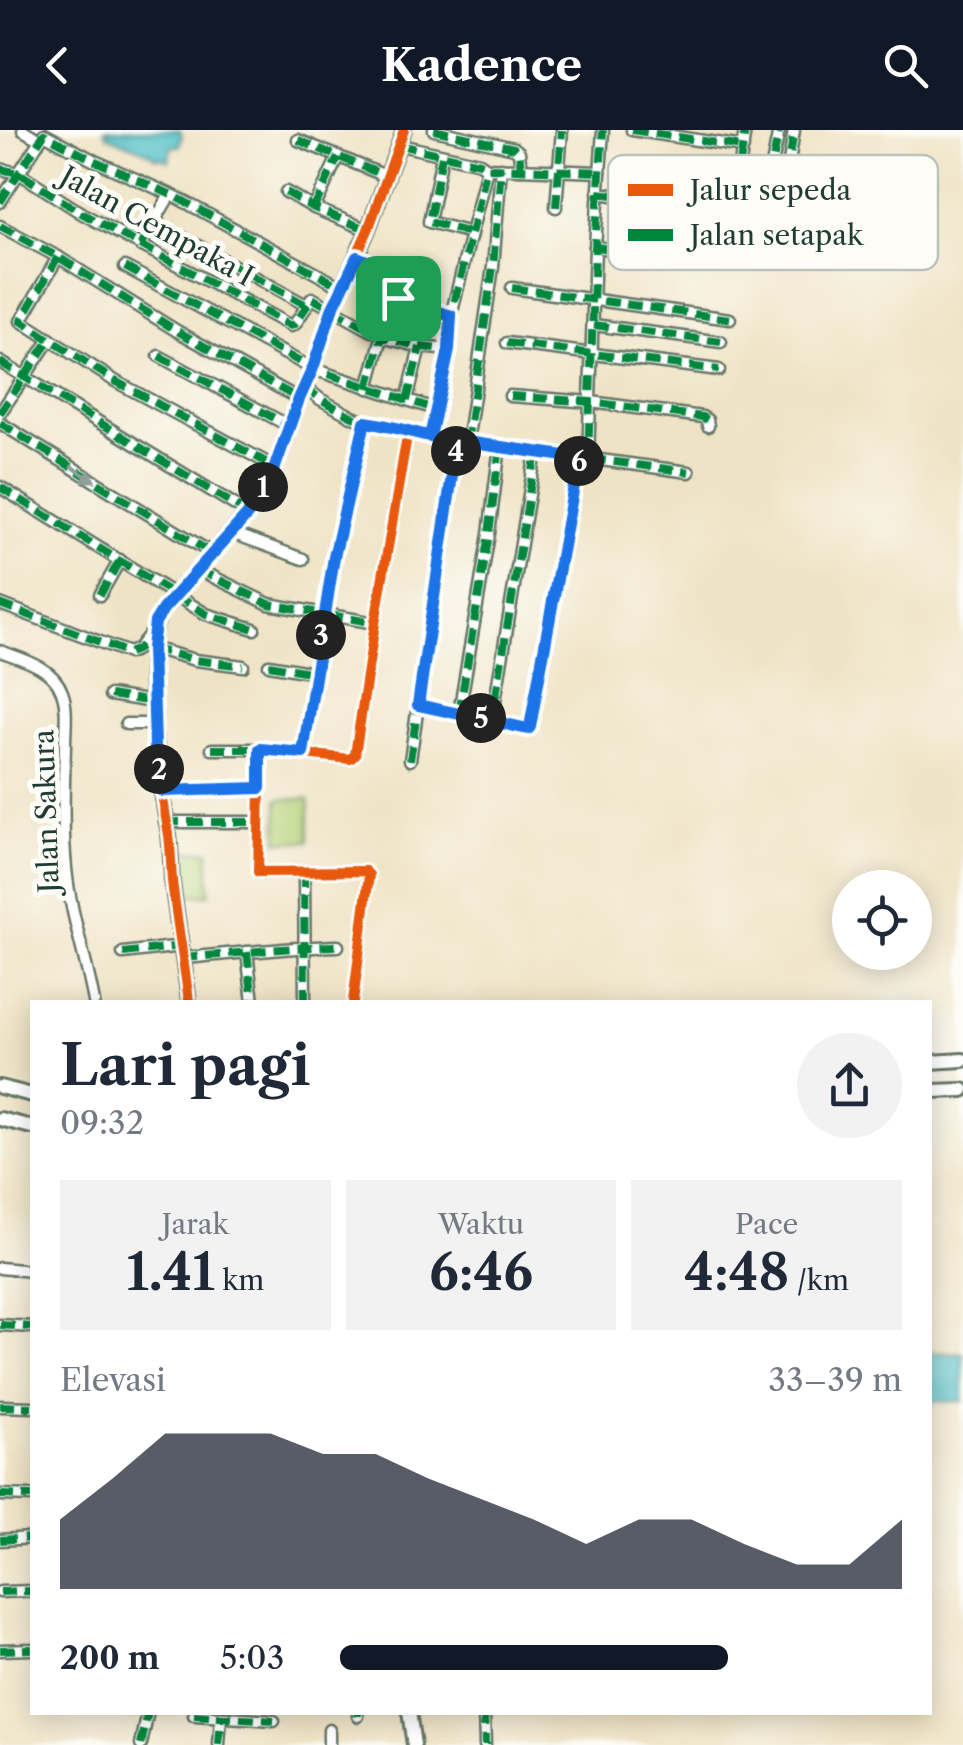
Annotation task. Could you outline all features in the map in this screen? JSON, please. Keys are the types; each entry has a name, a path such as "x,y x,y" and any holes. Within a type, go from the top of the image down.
{"street":[{"path":"23,130 43,135 170,195 343,288"},
{"path":"189,1000 155,746 152,648 157,616 248,514 275,467 404,130"},
{"path":"434,130 517,150 521,169"},
{"path":"493,144 495,130"},
{"path":"556,206 562,130"},
{"path":"418,705 530,727 584,459 591,402 603,130"},
{"path":"632,130 743,147"},
{"path":"742,155 745,130"},
{"path":"774,155 779,130"},
{"path":"790,155 794,130"},
{"path":"2,195 43,135"},
{"path":"298,140 388,177"},
{"path":"400,145 480,163 487,168 600,172"},
{"path":"442,156 429,222 471,232"},
{"path":"314,208 338,157"},
{"path":"430,437 449,350 451,316 487,168"},
{"path":"410,760 492,267 502,168"},
{"name":"Jalan Cempaka I","path":"0,169 19,173 83,214 292,326 306,305"},
{"path":"286,192 368,230"},
{"path":"598,193 608,194"},
{"path":"141,246 170,195"},
{"path":"154,222 306,305 312,298 372,331"},
{"path":"0,226 178,331 365,422 462,443 690,472"},
{"path":"595,248 608,249"},
{"path":"58,257 20,321 115,381 275,467"},
{"path":"357,257 378,266 371,284 379,290 451,316"},
{"path":"124,267 313,368 435,409"},
{"path":"512,288 730,318"},
{"path":"594,325 721,342"},
{"path":"368,388 382,336 449,350"},
{"path":"0,413 4,398 26,377 50,339"},
{"path":"508,342 719,370"},
{"path":"407,400 420,347"},
{"path":"159,356 289,426"},
{"path":"0,362 248,514"},
{"path":"510,396 702,417 708,426"},
{"path":"303,753 334,557 365,422"},
{"path":"0,423 213,554"},
{"path":"212,749 260,749 350,759 355,755 408,430"},
{"path":"459,712 500,446"},
{"path":"492,720 536,452"},
{"path":"0,487 206,614 254,630"},
{"path":"232,533 303,560"},
{"path":"100,594 120,560"},
{"path":"199,570 269,604 375,622"},
{"path":"0,604 130,653 154,629"},
{"path":"152,648 195,660 243,666"},
{"name":"Jalan Sakura","path":"0,651 43,669 63,694 66,869 94,1000"},
{"path":"269,665 315,673"},
{"path":"110,695 154,702"},
{"path":"126,724 154,724"},
{"path":"260,749 258,872 367,872 370,878 353,1000"},
{"path":"163,791 260,788"},
{"path":"165,822 259,822"},
{"path":"304,872 305,1000"},
{"path":"123,953 247,952 338,946"},
{"path":"247,952 252,1000"},
{"path":"932,1062 963,1060"},
{"path":"0,1087 30,1095"},
{"path":"932,1092 963,1090"},
{"path":"0,1119 30,1126"},
{"path":"0,1268 30,1271"},
{"path":"0,1325 30,1328"},
{"path":"0,1406 30,1408"},
{"path":"0,1496 30,1496"},
{"path":"0,1540 30,1538"},
{"path":"0,1592 30,1591"},
{"path":"0,1650 30,1649"},
{"path":"141,1745 147,1715"},
{"path":"409,1715 414,1745"},
{"path":"484,1715 484,1745"},
{"path":"194,1716 274,1721"},
{"path":"219,1745 221,1718"},
{"path":"329,1730 330,1745"}],"green space":[{"path":"278,799 309,799 309,841 278,841"},
{"path":"180,851 209,851 209,895 180,895"}],"water":[{"path":"103,130 180,130 182,137 179,146 171,147 169,161 106,135"},
{"path":"932,1352 963,1354 963,1402 932,1401"}],"marked path":[{"path":"434,130 514,148 519,152 521,169"},
{"path":"556,207 562,130"},
{"path":"588,460 603,130"},
{"path":"632,130 743,147"},
{"path":"741,155 745,130"},
{"path":"774,155 779,130"},
{"path":"790,155 794,130"},
{"path":"0,202 44,134 174,196 343,288"},
{"path":"298,140 388,177"},
{"path":"400,145 480,163 487,168 600,172"},
{"path":"442,156 429,222 471,233"},
{"path":"314,208 338,157"},
{"path":"431,437 449,350 451,316 487,168"},
{"path":"467,443 493,267 501,168"},
{"path":"0,169 19,173 83,214 291,326 312,298 372,331"},
{"path":"286,192 368,230"},
{"path":"598,193 608,194"},
{"path":"141,246 154,222 306,305"},
{"path":"0,226 299,399"},
{"path":"595,247 608,249"},
{"path":"58,257 21,321 115,381 275,467"},
{"path":"357,257 378,266 371,284 380,290 451,316"},
{"path":"125,267 313,369 435,409"},
{"path":"512,288 730,319"},
{"path":"594,325 721,342"},
{"path":"368,388 382,337 449,350"},
{"path":"0,413 50,339"},
{"path":"507,343 719,370"},
{"path":"407,400 420,347"},
{"path":"159,356 289,426"},
{"path":"0,362 248,513"},
{"path":"305,387 365,422 431,437 689,472"},
{"path":"510,396 702,417 708,426"},
{"path":"303,753 334,557 365,422"},
{"path":"0,423 213,554"},
{"path":"410,760 457,442"},
{"path":"459,713 500,446"},
{"path":"492,720 536,452"},
{"path":"418,705 529,728 579,458"},
{"path":"0,487 206,614 254,629"},
{"path":"100,595 120,560"},
{"path":"199,570 269,604 375,623"},
{"path":"0,604 129,653 138,649 151,633"},
{"path":"152,648 195,660 243,666"},
{"path":"269,665 315,673"},
{"path":"110,695 153,702"},
{"path":"212,749 261,749"},
{"path":"163,791 260,789"},
{"path":"165,822 259,822"},
{"path":"304,872 305,1000"},
{"path":"123,953 182,946"},
{"path":"183,958 338,946"},
{"path":"247,952 253,1000"},
{"path":"0,1325 30,1327"},
{"path":"0,1406 30,1407"},
{"path":"0,1495 30,1496"},
{"path":"0,1540 30,1538"},
{"path":"0,1592 30,1591"},
{"path":"0,1650 30,1649"},
{"path":"141,1745 147,1715"},
{"path":"484,1715 485,1745"},
{"path":"194,1716 274,1721"},
{"path":"219,1745 221,1718"}],"cycle path":[{"path":"189,1000 154,718 152,652 156,627 163,609 248,513 275,467 404,130"},
{"path":"353,1000 369,875 365,871 258,872 261,749 350,759 355,755 408,430"}],"route":[{"path":"398,298 371,284 378,266 357,257 332,310 275,467 248,514 157,616 152,648 154,724 163,791 260,788 260,749 303,753 334,557 365,422 398,427 430,437 457,442 418,705 530,727 579,458 430,437 449,350 451,316 398,298"}]}
